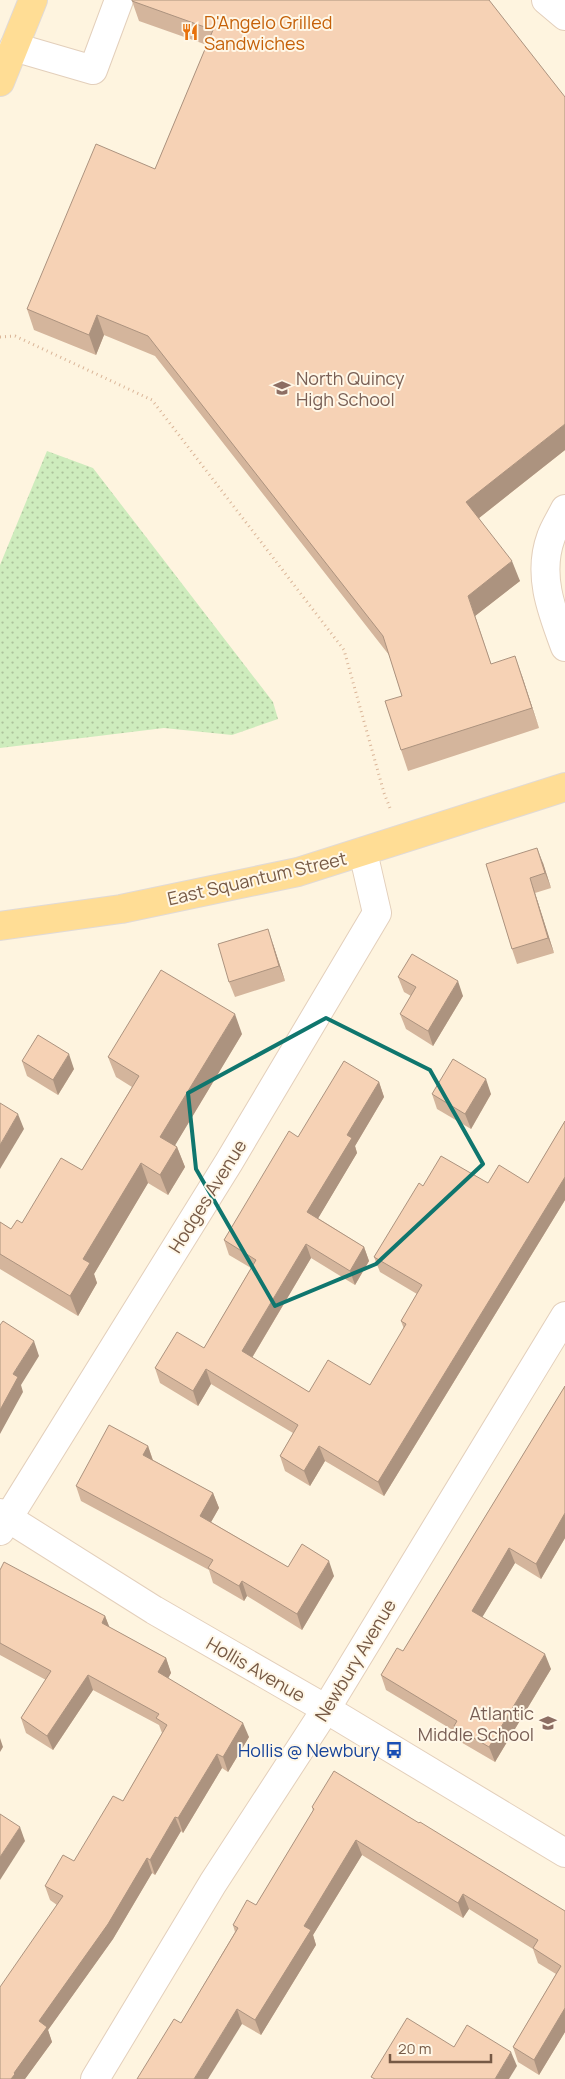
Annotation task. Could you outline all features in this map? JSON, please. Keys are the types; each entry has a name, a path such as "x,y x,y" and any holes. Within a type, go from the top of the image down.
{"main road":[{"path":"0,82 32,0"},
{"name":"East Squantum Street","path":"0,926 121,909 298,872 565,787"}],"street":[{"path":"14,47 93,70 119,0"},
{"path":"546,0 565,16"},
{"path":"565,509 550,538 544,570 551,608 565,647"},
{"name":"Hodges Avenue","path":"3,1521 229,1162 377,913 363,852"},
{"name":"Newbury Avenue","path":"95,2079 213,1883 326,1709 565,1316"},
{"name":"Hollis Avenue","path":"3,1521 326,1709 565,1853"}],"path":[{"path":"0,337 15,336 152,400 344,650 384,793 390,808"}],"highlighted area":[{"path":"326,1018 430,1070 483,1164 376,1264 275,1306 196,1169 188,1093"}],"green space":[{"path":"47,451 93,468 273,702 278,719 232,735 164,728 0,748 0,565"}],"building":[{"path":"132,0 489,0 565,97 565,424 466,502 512,561 468,596 491,664 515,656 532,708 401,750 385,701 402,696 383,636 148,336 97,315 89,335 27,309 96,144 155,169 213,30"},
{"path":"537,848 545,873 530,878 548,938 512,949 486,864"},
{"path":"268,929 279,966 229,982 218,944"},
{"path":"412,954 458,981 428,1031 400,1014 416,987 398,977"},
{"path":"161,970 235,1014 160,1137 177,1147 160,1175 141,1163 83,1259 90,1263 70,1296 0,1254 0,1222 11,1229 17,1220 22,1223 61,1158 82,1170 139,1076 108,1057"},
{"path":"38,1035 69,1054 53,1080 22,1061"},
{"path":"453,1059 486,1079 465,1114 432,1094"},
{"path":"344,1061 379,1082 347,1135 352,1138 307,1212 364,1247 350,1271 306,1244 242,1351 309,1392 328,1360 370,1385 406,1324 401,1321 422,1285 374,1257 419,1183 423,1186 441,1156 488,1183 499,1165 528,1183 565,1121 565,1177 378,1482 319,1446 304,1471 280,1456 298,1425 206,1369 193,1391 155,1368 177,1332 204,1348 256,1260 224,1240 289,1131 298,1137"},
{"path":"0,1103 18,1114 0,1145"},
{"path":"3,1321 34,1341 13,1374 18,1377 0,1410 0,1325"},
{"path":"565,1386 565,1513 536,1564 509,1548 472,1611 545,1654 489,1747 454,1726 457,1721 381,1675 397,1648 403,1651"},
{"path":"109,1425 148,1446 143,1455 213,1493 200,1516 288,1567 302,1544 329,1561 297,1614 242,1581 239,1586 208,1568 213,1560 76,1486"},
{"path":"4,1562 105,1616 102,1623 166,1658 158,1672 243,1723 223,1757 217,1754 178,1818 175,1817 150,1860 147,1858 108,1924 39,2021 47,2027 11,2079 0,2079 0,1987 63,1896 45,1886 63,1855 74,1861 113,1796 123,1801 167,1725 156,1718 159,1714 88,1675 47,1736 21,1718 51,1671 0,1643 0,1570"},
{"path":"334,1771 565,1911 565,2008 534,2060 513,2047 561,1966 533,1948 538,1940 463,1894 458,1903 356,1840 304,1926 311,1930 255,2020 237,2009 194,2079 137,2079 174,2019 181,2023 238,1928 233,1925 247,1900 256,1905 314,1809 312,1807"},
{"path":"0,1814 20,1827 0,1857"},
{"path":"407,2018 454,2047 467,2025 511,2052 495,2079 375,2079 371,2077"}],"place":[{"name":"D'Angelo Grilled Sandwiches","path":"190,32"},
{"name":"North Quincy High School","path":"282,388"},
{"name":"Atlantic Middle School","path":"548,1723"},
{"name":"Hollis @ Newbury","path":"394,1750"}]}
